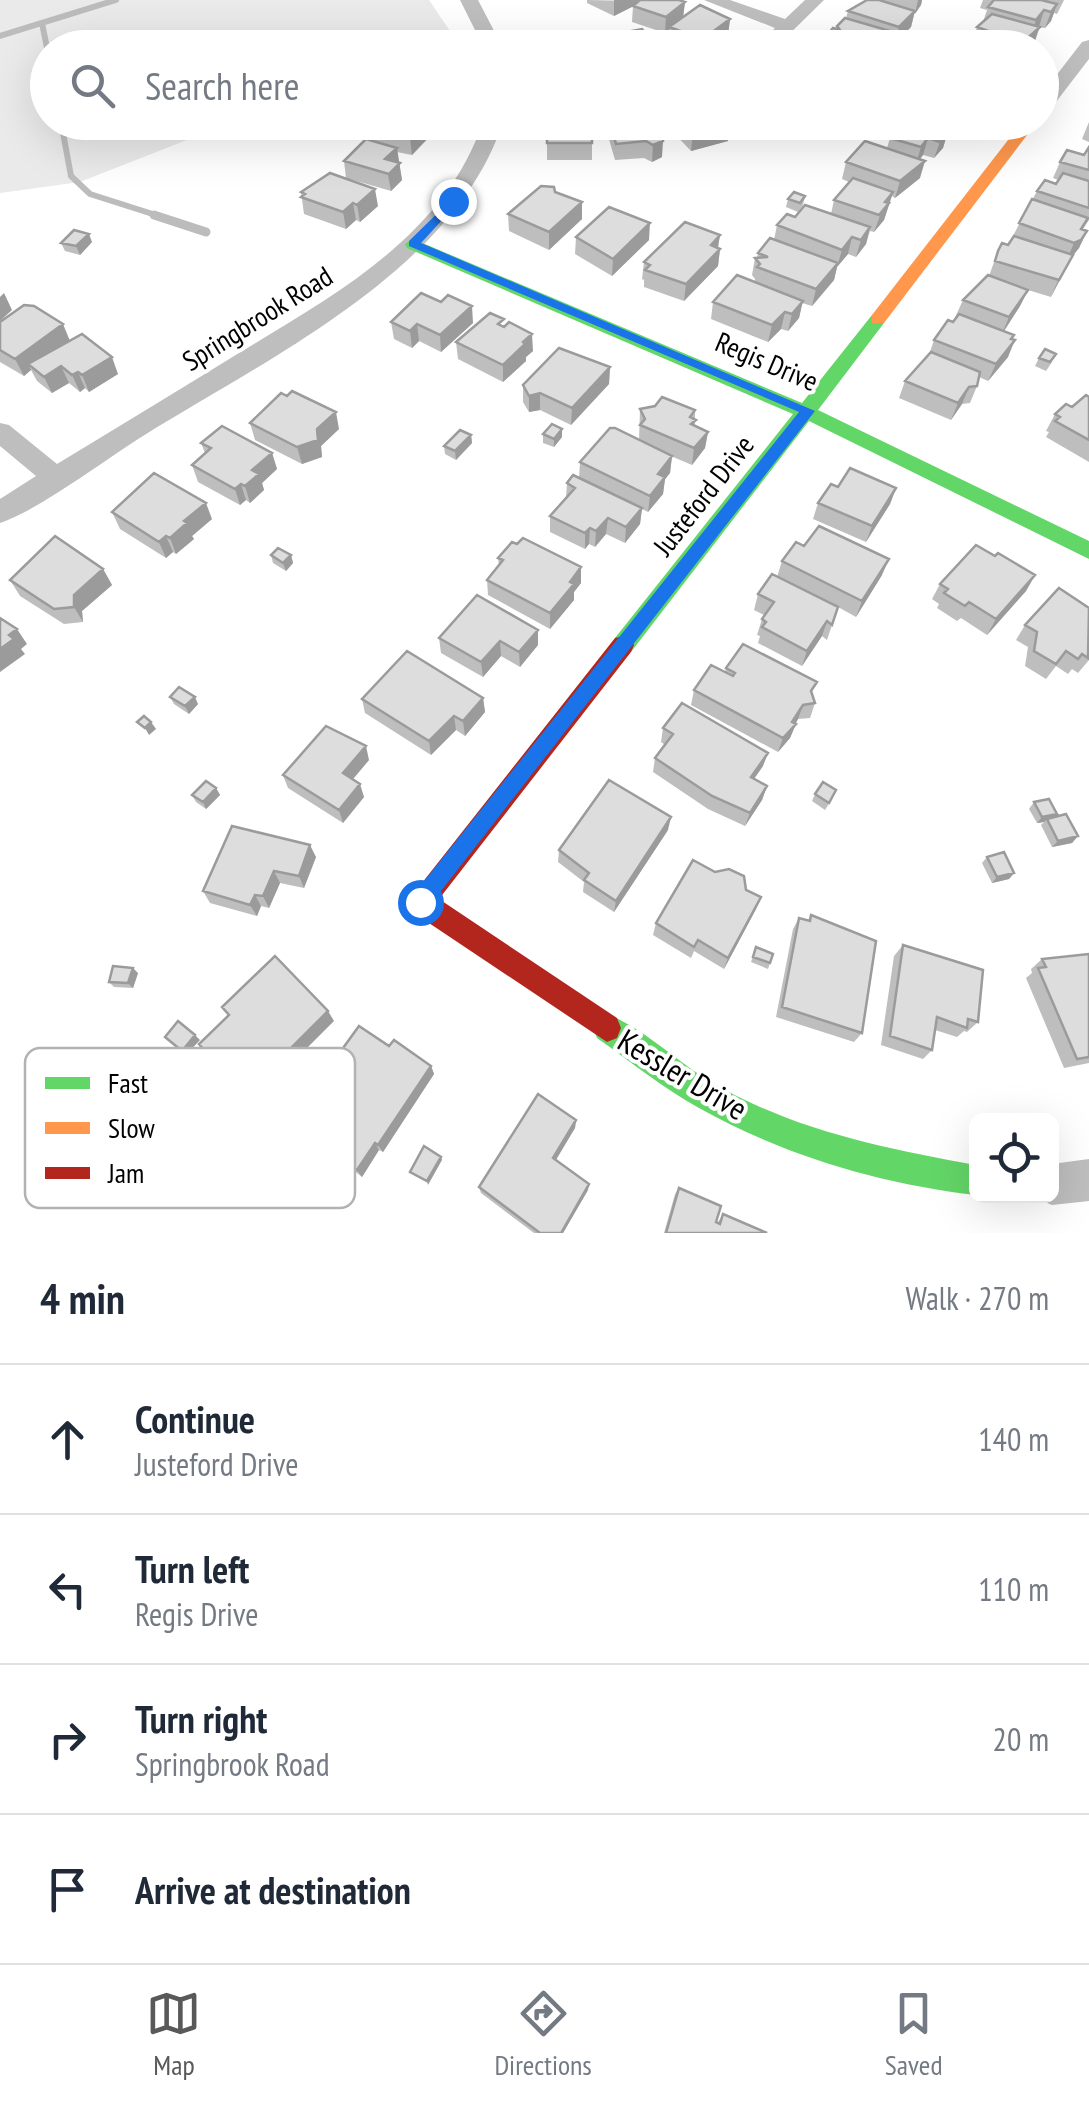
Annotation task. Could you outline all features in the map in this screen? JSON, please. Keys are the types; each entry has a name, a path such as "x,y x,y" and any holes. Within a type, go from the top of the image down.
{"street":[{"path":"469,0 485,30"},
{"path":"713,0 788,26"},
{"path":"784,30 815,0"},
{"path":"1059,85 1089,46"},
{"name":"Springbrook Road","path":"0,512 364,287 413,244 453,201 473,172 486,140"},
{"name":"Justeford Drive","path":"420,902 808,411 1016,140"},
{"name":"Regis Drive","path":"413,244 808,411 1018,511 1089,551"},
{"path":"0,432 55,478"},
{"name":"Kessler Drive","path":"420,902 710,1098 818,1146 898,1169 969,1179"},
{"path":"1059,1183 1089,1180"}],"shaded area":[{"path":"0,0 429,0 449,30 30,30 30,140 187,140 80,182 0,193"}],"building":[{"path":"640,0 685,2 666,17 633,6"},
{"path":"867,0 915,11 899,27 848,11"},
{"path":"994,0 1057,4 1051,12 1044,10 1036,20 988,7"},
{"path":"700,5 730,19 715,30 669,27"},
{"path":"992,14 1040,27 985,30 977,27"},
{"path":"845,18 887,30 840,30 837,26"},
{"path":"369,140 397,148 385,159 400,163 389,174 344,161"},
{"path":"547,140 592,140 592,143"},
{"path":"615,140 663,141 653,145 646,141 616,144"},
{"path":"897,140 926,140 921,147"},
{"path":"865,141 925,161 900,181 846,162"},
{"path":"1089,147 1089,170 1060,162 1067,150 1084,155"},
{"path":"330,173 375,189 343,212 301,197 305,194 301,192"},
{"path":"1063,173 1089,181 1089,208 1037,191 1045,180 1056,184"},
{"path":"853,178 893,192 879,215 834,200"},
{"path":"541,186 554,187 555,192 582,202 549,232 508,214"},
{"path":"794,192 805,196 800,203 788,199"},
{"path":"1032,199 1088,218 1081,229 1087,231 1081,240 1074,243 1019,223"},
{"path":"805,205 870,227 861,240 852,237 842,250 777,225 787,214 795,217"},
{"path":"609,207 650,223 613,259 576,237"},
{"path":"685,222 720,235 711,245 720,249 686,284 645,270 650,265 644,262"},
{"path":"74,230 89,234 76,246 61,243"},
{"path":"1014,236 1073,255 1059,280 995,261 1002,243 1008,245"},
{"path":"770,238 838,263 816,289 757,267 760,264 755,258 768,257 758,253"},
{"path":"737,275 803,301 792,314 785,312 772,325 713,302"},
{"path":"988,275 1028,290 1009,317 963,300"},
{"path":"421,293 441,302 448,295 472,306 440,335 417,324 410,331 391,322"},
{"path":"24,305 34,306 63,324 15,359 0,350 0,322"},
{"path":"490,313 504,319 498,324 504,327 509,322 532,334 503,365 456,342"},
{"path":"959,314 1014,335 1011,339 1015,340 996,364 934,340 948,320 953,322"},
{"path":"82,334 112,357 82,375 72,375 61,366 44,377 28,364"},
{"path":"559,348 610,367 572,408 540,393 529,396 523,385"},
{"path":"1045,349 1056,354 1050,362 1039,358"},
{"path":"931,352 980,372 977,386 969,387 958,403 905,381"},
{"path":"292,391 336,412 317,429 318,440 297,447 250,423 281,393 287,396"},
{"path":"1086,395 1089,440 1055,421 1060,417 1055,414 1066,404 1072,407"},
{"path":"662,397 695,410 690,417 696,420 691,424 708,432 694,448 640,425 645,419 640,409 655,406"},
{"path":"552,424 562,429 554,439 543,434"},
{"path":"222,426 272,453 252,470 259,474 235,489 192,465 211,448 201,443"},
{"path":"610,428 672,456 658,474 665,477 650,496 580,462"},
{"path":"460,430 471,435 455,451 444,446"},
{"path":"850,468 896,488 872,526 818,503 831,484 838,487"},
{"path":"154,473 206,503 170,538 166,536 159,542 112,512"},
{"path":"573,475 642,508 626,527 608,518 596,531 590,528 585,533 550,516 575,488 567,483"},
{"path":"819,526 889,559 862,601 782,561 796,542 804,546"},
{"path":"55,536 103,569 74,595 74,607 54,609 10,580"},
{"path":"523,538 581,567 570,582 574,584 550,613 487,580 503,560 498,558 512,542 517,544"},
{"path":"976,545 1035,575 996,619 969,602 965,606 944,593 948,589 940,584"},
{"path":"278,548 291,555 283,563 271,555"},
{"path":"772,574 838,607 832,625 827,621 807,651 762,627 766,622 762,619 774,602 758,594"},
{"path":"1059,588 1089,608 1088,658 1082,654 1078,659 1066,651 1056,664 1034,651 1037,632 1025,625"},
{"path":"477,595 538,630 519,652 500,641 481,662 439,638"},
{"path":"0,618 17,629 9,635 14,639 0,649"},
{"path":"743,644 817,682 811,691 815,703 803,705 792,722 796,724 783,738 694,690 711,665 733,676 735,673 726,668"},
{"path":"407,651 483,698 463,721 454,716 429,741 362,699"},
{"path":"179,687 195,697 185,706 170,697"},
{"path":"682,703 768,753 751,777 767,786 750,813 712,796 655,758 673,734 663,728"},
{"path":"144,716 151,722 145,728 137,722"},
{"path":"326,726 366,746 343,773 360,784 339,810 283,775"},
{"path":"609,780 671,817 616,901 584,880 589,873 559,850"},
{"path":"206,781 216,788 203,802 192,795"},
{"path":"823,782 836,790 829,803 815,794"},
{"path":"1049,799 1057,814 1042,817 1034,802"},
{"path":"1066,814 1078,836 1058,841 1047,819"},
{"path":"232,826 310,845 299,876 274,871 263,896 255,895 250,905 203,891"},
{"path":"1004,852 1014,873 997,877 987,857"},
{"path":"693,860 715,872 729,869 744,876 746,890 761,897 728,958 698,940 694,947 656,923"},
{"path":"811,915 876,941 862,1033 782,1007 799,918 810,921"},
{"path":"903,945 983,970 978,1022 968,1019 967,1028 937,1017 932,1050 890,1036"},
{"path":"756,947 773,954 770,963 753,957"},
{"path":"1089,954 1089,1057 1077,1059 1038,968 1046,967 1042,959"},
{"path":"275,956 328,1011 291,1048 202,1048 199,1044 229,1015 222,1007"},
{"path":"113,966 133,968 128,983 109,982"},
{"path":"178,1021 195,1035 184,1048 165,1037"},
{"path":"359,1026 389,1046 394,1040 431,1066 357,1170 355,1048 343,1048"},
{"path":"538,1094 576,1120 553,1158 589,1184 561,1233 540,1233 479,1187"},
{"path":"424,1146 441,1157 427,1181 410,1172"},
{"path":"679,1188 721,1206 716,1222 720,1224 723,1214 767,1233 666,1233"}],"waterway":[{"path":"0,36 116,0"},
{"path":"42,23 43,30"},
{"path":"64,140 71,176 90,194 162,217"},
{"path":"154,215 206,232"}],"traffic: fast":[{"path":"413,244 840,427 1089,551"},
{"path":"623,645 878,319"},
{"path":"607,1028 697,1090 774,1128 873,1160 969,1179"}],"traffic: slow":[{"path":"878,319 1016,140"}],"traffic: jam":[{"path":"607,1028 420,902 623,645"}],"route":[{"path":"420,902 808,411 413,244 453,201"}]}
